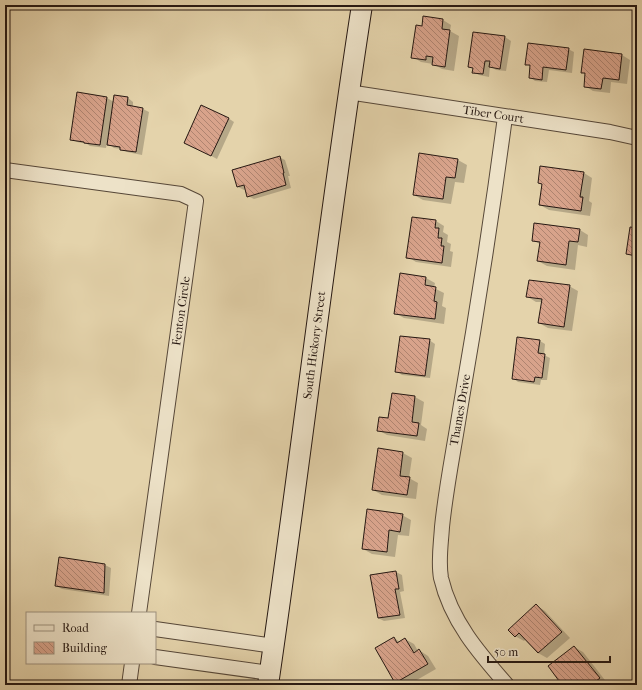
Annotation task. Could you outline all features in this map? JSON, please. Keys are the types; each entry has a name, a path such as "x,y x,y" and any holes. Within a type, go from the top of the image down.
{"street":[{"name":"South Hickory Street","path":"269,679 348,92 362,5"},
{"name":"Tiber Court","path":"348,92 610,132 637,138"},
{"name":"Thames Drive","path":"505,117 474,327 445,499 439,556 441,576 446,595 454,613 474,646 507,685"},
{"name":"Fenton Circle","path":"5,170 181,194 196,201 139,612"},
{"path":"156,629 274,646"},
{"path":"156,657 269,679"},
{"path":"129,685 132,664"}],"building":[{"path":"423,16 443,19 442,29 450,30 445,67 432,65 433,57 426,56 426,60 411,58 416,25 422,26"},
{"path":"473,32 505,36 500,69 489,67 490,61 485,61 483,74 472,73 473,68 468,67"},
{"path":"528,43 569,48 566,70 543,67 542,80 529,78 530,65 525,65"},
{"path":"584,49 622,54 619,80 603,78 601,89 584,87 585,73 581,73"},
{"path":"77,92 107,97 100,145 70,140"},
{"path":"114,95 128,97 127,105 143,108 136,152 120,150 120,147 107,145"},
{"path":"201,105 229,118 211,156 184,143"},
{"path":"419,153 458,159 455,178 446,177 443,199 413,195"},
{"path":"280,156 286,185 247,197 244,185 237,187 232,170"},
{"path":"540,166 584,172 580,197 583,197 581,211 539,205 542,184 538,183"},
{"path":"412,217 436,220 435,228 439,228 438,238 442,238 441,246 444,246 442,263 406,258"},
{"path":"534,223 580,229 578,242 569,241 566,265 537,261 540,242 532,241"},
{"path":"630,227 637,228 637,256 626,254"},
{"path":"400,273 426,277 425,285 436,287 434,301 437,302 435,319 394,314"},
{"path":"529,280 570,285 564,327 538,323 542,299 526,297"},
{"path":"400,336 430,339 425,376 395,372"},
{"path":"517,337 540,340 538,353 545,354 542,378 535,377 534,382 512,379"},
{"path":"392,393 415,396 412,422 419,423 417,436 377,431 379,417 388,418"},
{"path":"378,448 403,452 400,476 410,477 407,495 372,490"},
{"path":"367,509 403,514 400,532 389,530 387,552 362,549"},
{"path":"59,557 105,564 104,593 55,586"},
{"path":"396,571 399,589 395,589 400,615 378,618 370,575"},
{"path":"536,604 562,632 538,653 519,633 515,637 508,630"},
{"path":"394,637 397,643 405,638 414,653 419,649 428,664 395,683 375,648"},
{"path":"574,646 600,678 591,685 562,685 548,666"}]}
